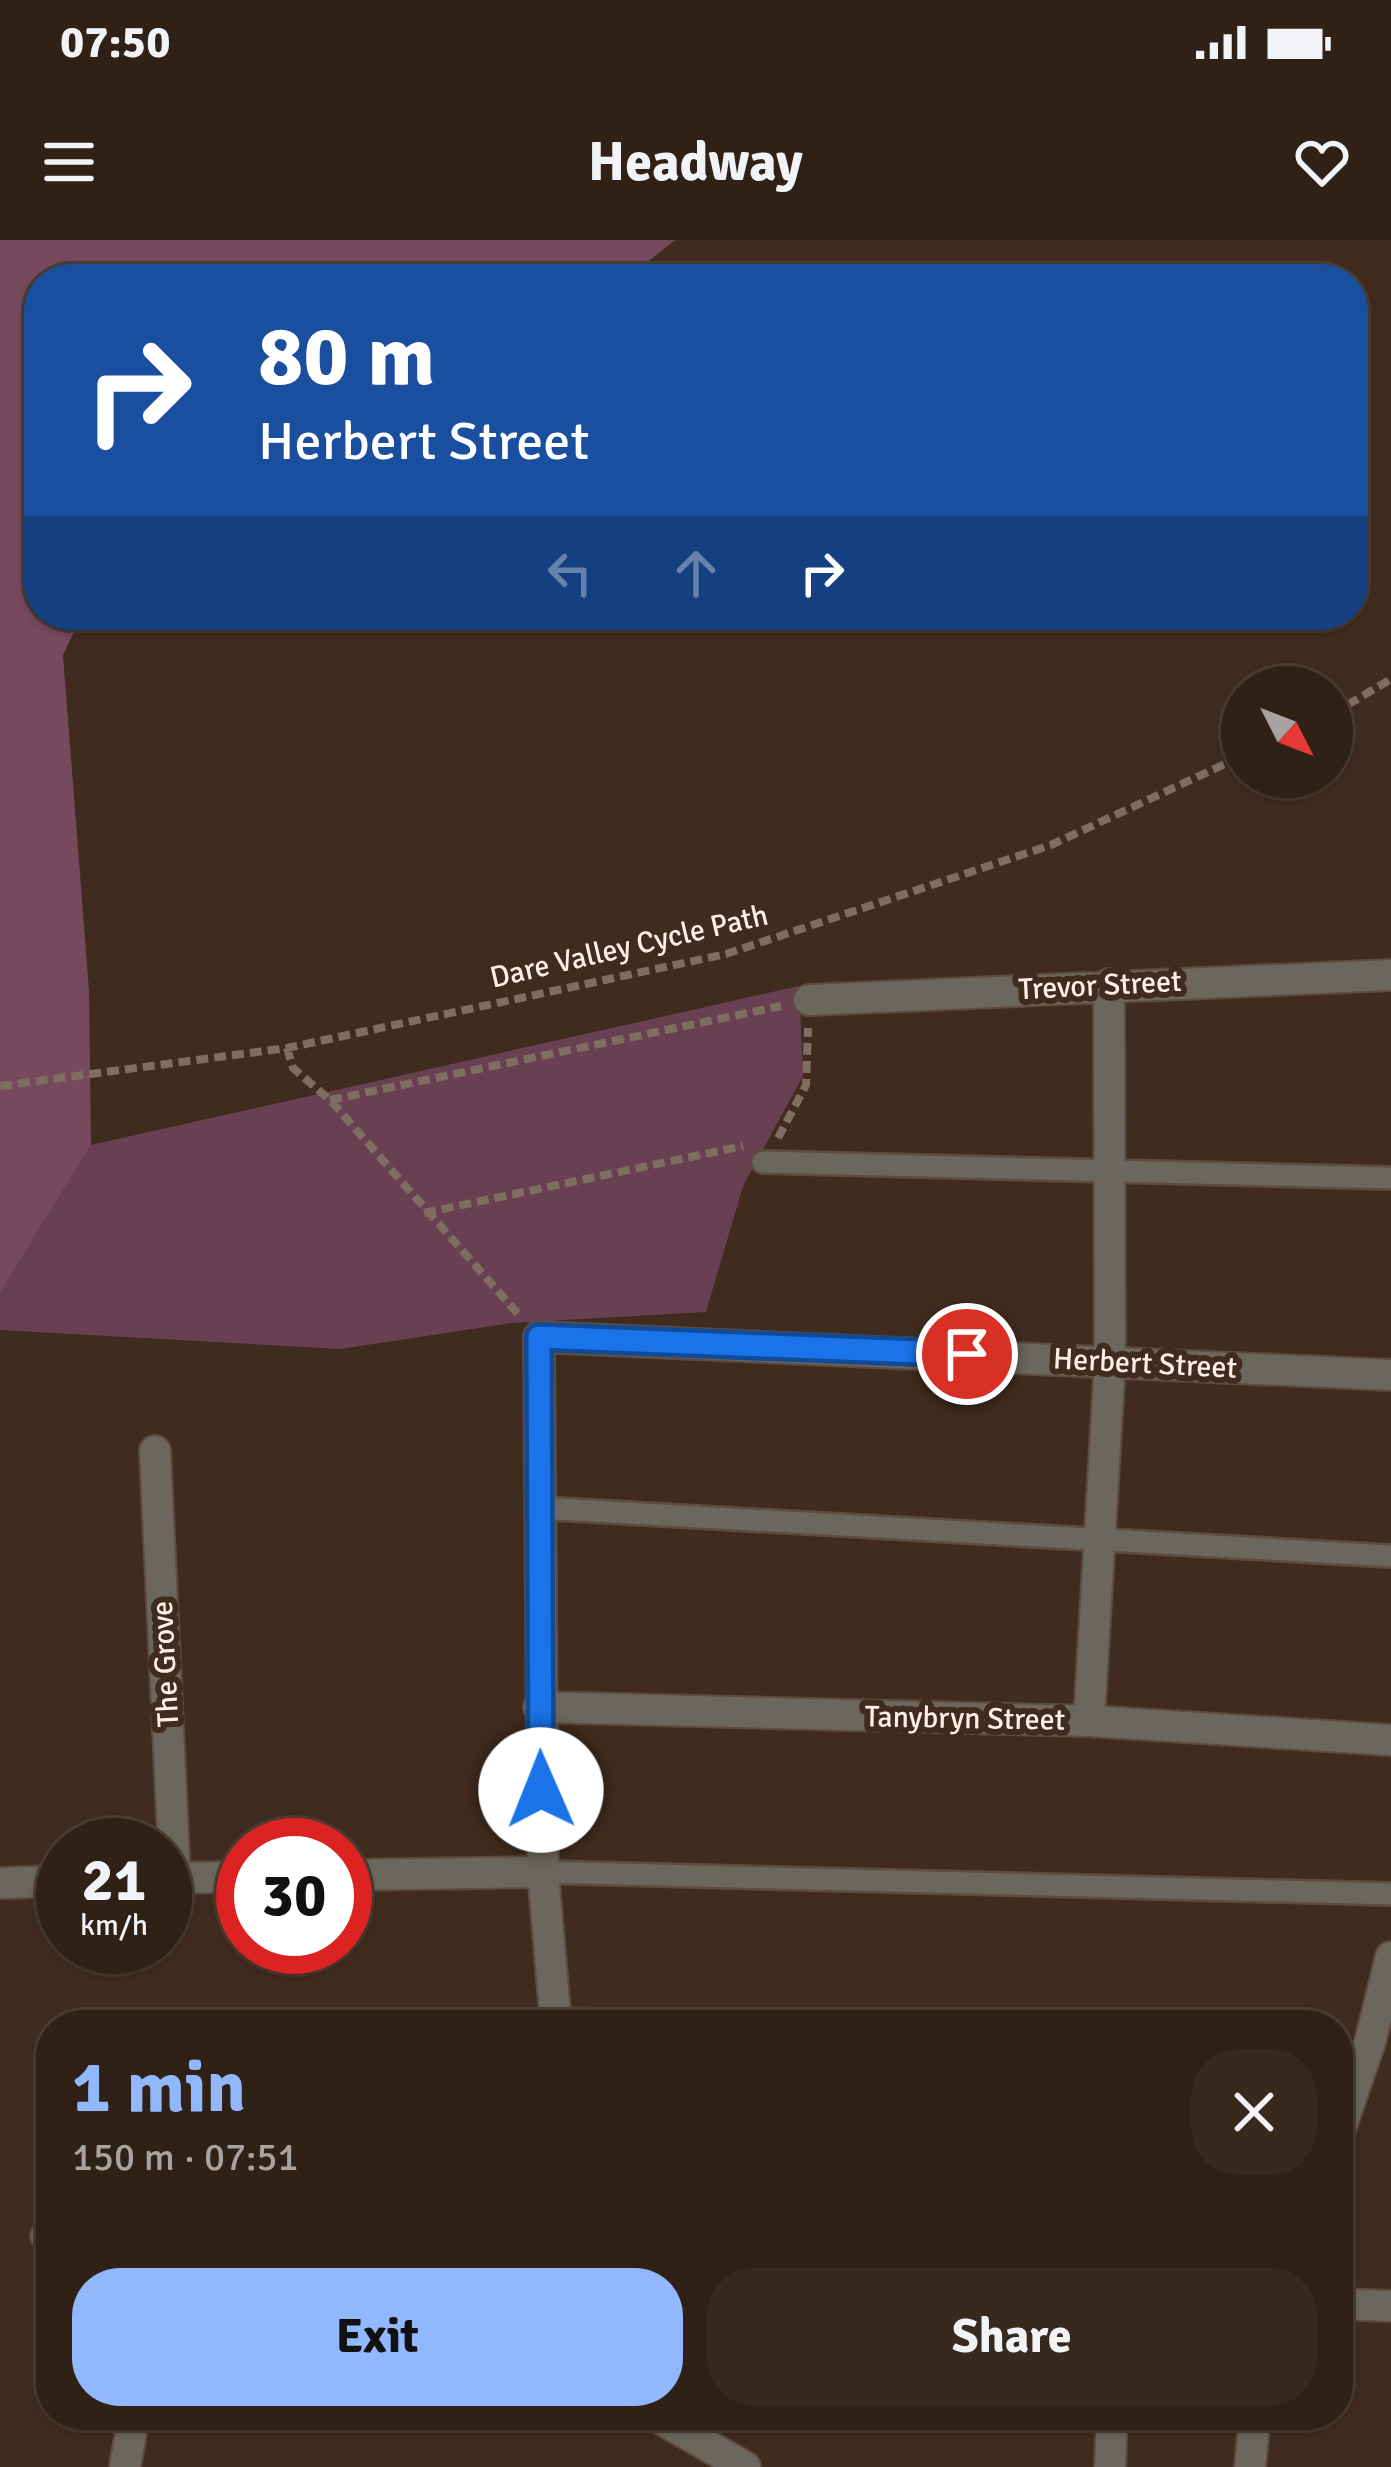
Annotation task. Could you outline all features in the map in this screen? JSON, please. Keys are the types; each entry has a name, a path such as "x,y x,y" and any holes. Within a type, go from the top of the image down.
{"street":[{"name":"Trevor Street","path":"809,1000 1391,975"},
{"path":"1089,1721 1110,1360 1109,984"},
{"path":"539,1337 539,1707 543,1872 555,2010"},
{"name":"Herbert Street","path":"539,1337 1391,1376"},
{"name":"The Grove","path":"155,1450 168,1818"},
{"name":"Tanybryn Street","path":"539,1707 1089,1721 1391,1740"},
{"path":"372,1875 543,1872"},
{"path":"0,1883 36,1882"},
{"path":"1353,2103 1381,2042 1391,1957"},
{"path":"1353,2305 1391,2306"},
{"path":"125,2467 131,2430"},
{"path":"680,2430 745,2467"},
{"path":"1110,2467 1111,2430"},
{"path":"1250,2467 1254,2430"}],"lane":[{"path":"769,1153 1391,1178"},
{"path":"539,1508 1391,1556"},
{"path":"543,1872 1391,1894"}],"path":[{"path":"1353,702 1391,679"},
{"name":"Dare Valley Cycle Path","path":"0,1086 287,1048 726,954 1051,845 1221,766"},
{"path":"330,1100 809,1000 806,1085 769,1153 424,1213"},
{"path":"287,1048 293,1068 330,1100 424,1213 539,1337"}],"shaded area":[{"path":"0,240 675,240 645,264 24,264 24,630 75,630 63,655 89,991 91,1145 0,1293"},
{"path":"799,986 803,1076 743,1186 706,1312 511,1323 340,1349 0,1330 0,1293 91,1145"}],"route":[{"path":"541,1790 539,1337 967,1354"}]}
